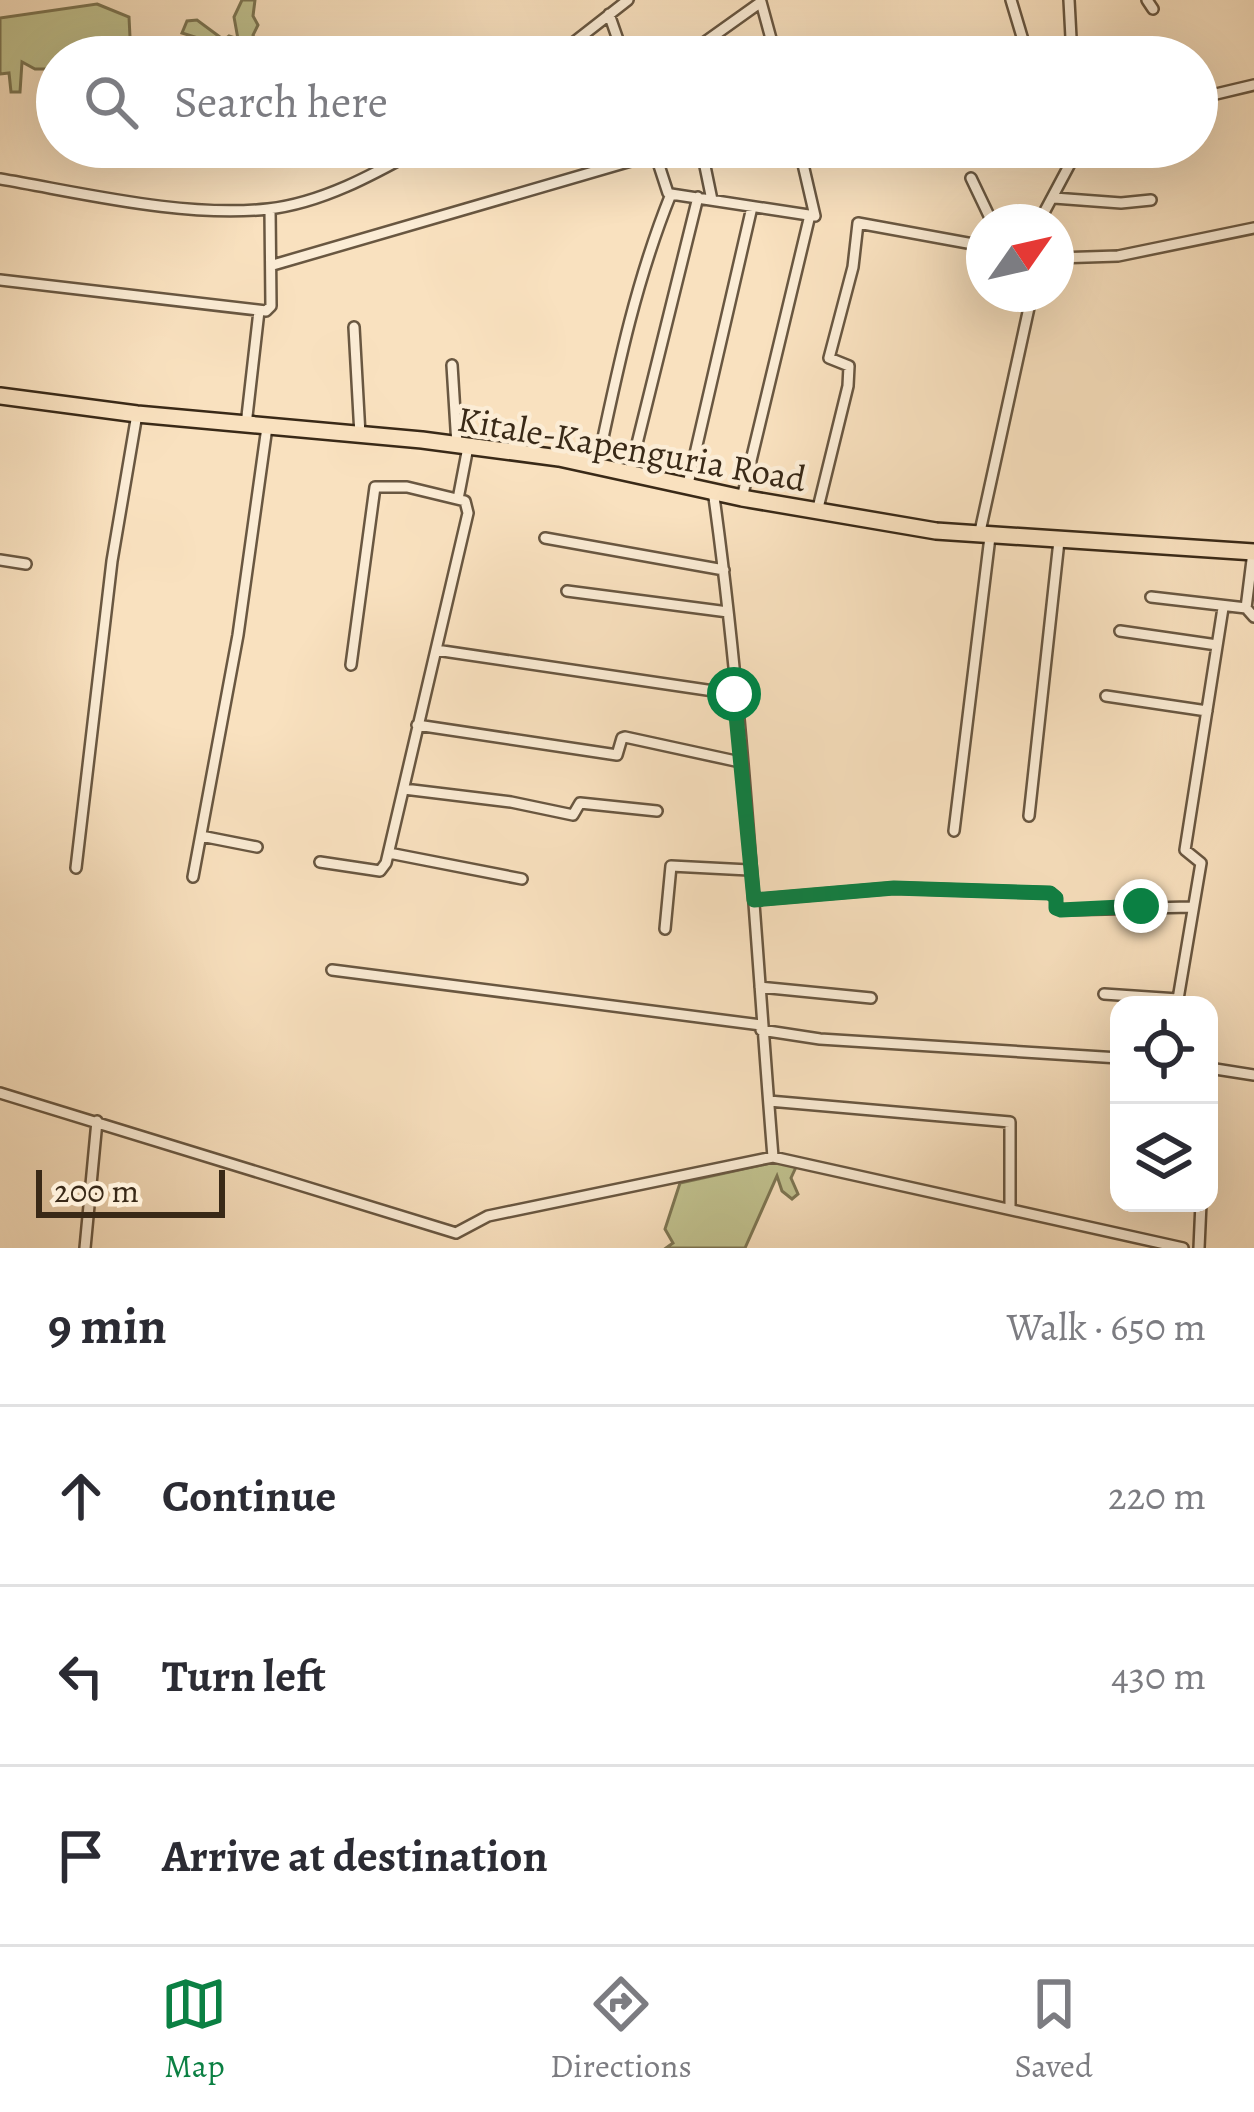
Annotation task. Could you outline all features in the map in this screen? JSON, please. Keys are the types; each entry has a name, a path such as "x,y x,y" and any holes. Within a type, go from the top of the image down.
{"highway":[{"name":"Kitale-Kapenguria Road","path":"0,395 137,414 463,446 598,466 817,512 985,536 1254,552"}],"street":[{"path":"581,36 628,0"},
{"path":"1011,0 1022,36"},
{"path":"1069,0 1071,36"},
{"path":"714,36 764,1 772,36"},
{"path":"609,14 617,36"},
{"path":"1218,94 1254,85"},
{"path":"0,179 168,205 270,209 333,192 381,168"},
{"path":"272,266 598,168"},
{"path":"660,168 668,194 815,216 807,168"},
{"path":"705,168 712,200"},
{"path":"1050,204 1068,168"},
{"path":"970,178 983,204"},
{"path":"598,466 644,261 671,194"},
{"path":"630,472 698,197"},
{"path":"1054,198 1121,203 1151,200"},
{"path":"688,484 752,207"},
{"path":"0,280 259,311 271,306 270,209"},
{"path":"742,498 810,215"},
{"path":"817,512 848,386 850,368 829,358 853,267 858,223 966,243"},
{"path":"1074,257 1118,256 1254,228"},
{"path":"246,425 259,311"},
{"path":"954,830 985,536 1029,312"},
{"path":"354,327 360,435"},
{"path":"452,364 463,446 458,499"},
{"path":"76,868 112,561 137,414"},
{"path":"193,877 238,634 266,428"},
{"path":"320,862 380,871 389,853 468,513 466,501 407,487 375,487 351,664"},
{"path":"712,490 728,612 773,1157"},
{"path":"545,538 724,570"},
{"path":"1029,816 1059,541"},
{"path":"1151,597 1250,613 1254,552"},
{"path":"0,560 26,563"},
{"path":"567,591 728,612"},
{"path":"1179,996 1201,863 1185,850 1223,608"},
{"path":"1120,632 1217,645"},
{"path":"436,650 734,694"},
{"path":"1106,696 1207,711"},
{"path":"417,725 617,754 626,737 740,762"},
{"path":"404,789 573,815 580,803 657,811"},
{"path":"201,836 257,848"},
{"path":"389,853 522,879"},
{"path":"665,929 671,866 749,870"},
{"path":"754,900 894,888 1050,893 1061,910 1191,907"},
{"path":"332,970 820,1039 1110,1057"},
{"path":"760,987 871,998"},
{"path":"1104,994 1122,996"},
{"path":"1218,1069 1254,1075"},
{"path":"0,1093 456,1233 488,1216 773,1157 1184,1248"},
{"path":"769,1101 1010,1122 1010,1209"},
{"path":"85,1248 97,1121"},
{"path":"1198,1248 1200,1212"}],"green space":[{"path":"242,0 255,0 253,16 258,25 253,36 237,36 234,17"},
{"path":"97,4 129,17 130,36 36,36 36,69 22,62 20,92 11,92 9,73 0,74 0,18"},
{"path":"197,20 219,36 182,33 187,21"},
{"path":"775,1162 796,1167 791,1178 798,1194 792,1199 782,1191 777,1176 745,1248 666,1248 673,1243 665,1229 680,1183"}],"route":[{"path":"734,694 754,900 894,888 1050,893 1061,910 1141,906"}]}
